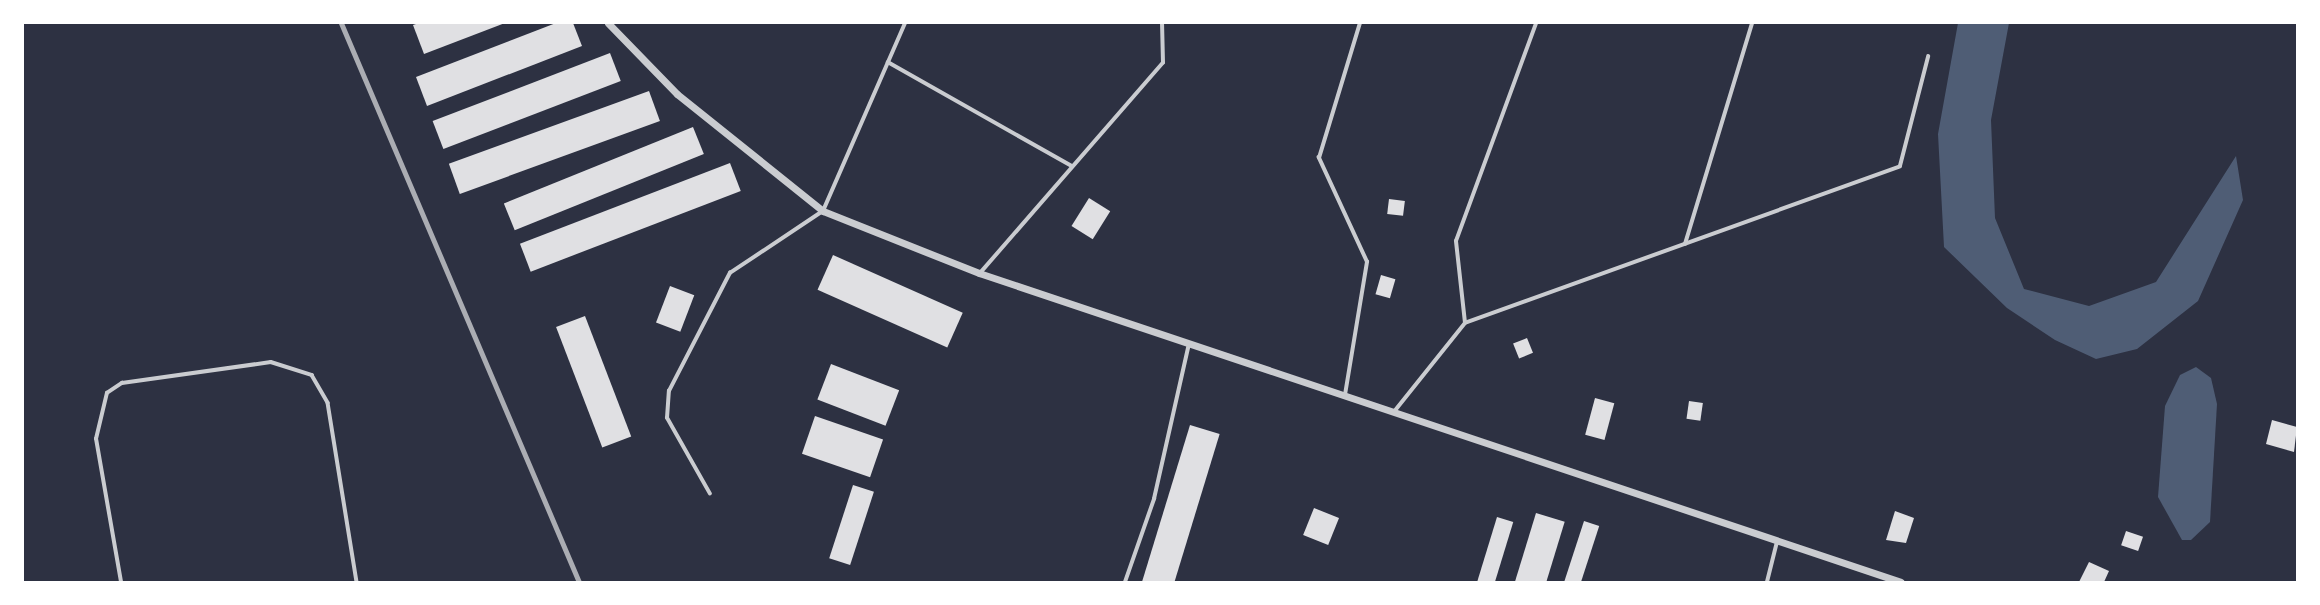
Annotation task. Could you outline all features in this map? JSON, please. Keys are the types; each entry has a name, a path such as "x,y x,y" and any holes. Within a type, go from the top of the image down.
{"street":[{"path":"608,23 677,94 823,211 979,273 1189,342 1392,414 1901,582"}],"lane":[{"path":"709,494 667,418 669,391 730,273 823,211 905,23"},
{"path":"979,273 1163,63 1162,23"},
{"path":"1345,397 1367,262 1319,158 1360,23"},
{"path":"1465,323 1455,241 1536,23"},
{"path":"1685,244 1752,23"},
{"path":"1392,414 1465,323 1900,166 1928,57"},
{"path":"887,62 1072,166"},
{"path":"1125,582 1153,499 1189,342"},
{"path":"121,582 96,439 107,393 122,383 271,362 312,375 328,402 358,582"},
{"path":"1767,582 1778,540"}],"water":[{"path":"1958,23 2009,23 1991,120 1995,218 2024,289 2089,306 2156,282 2236,156 2243,200 2198,301 2137,349 2096,359 2055,340 2007,308 1944,247 1938,134"},
{"path":"2196,367 2211,378 2217,404 2210,522 2191,540 2182,540 2158,497 2165,406 2180,375"}],"building":[{"path":"505,23 424,54 413,25"},
{"path":"556,23 573,23 582,46 427,106 416,77"},
{"path":"610,53 621,81 443,149 433,121"},
{"path":"649,91 660,121 460,194 449,164"},
{"path":"693,127 704,154 515,230 504,203"},
{"path":"730,163 741,191 531,272 520,244"},
{"path":"1089,198 1110,211 1093,239 1072,226"},
{"path":"1389,199 1405,201 1403,216 1387,214"},
{"path":"833,255 963,313 947,347 818,290"},
{"path":"1381,275 1395,279 1390,298 1375,294"},
{"path":"670,286 694,295 680,332 656,322"},
{"path":"585,316 631,436 602,448 556,327"},
{"path":"1527,338 1533,353 1519,358 1513,344"},
{"path":"831,364 899,390 886,426 817,399"},
{"path":"1595,398 1614,403 1604,440 1585,435"},
{"path":"1689,401 1703,403 1700,421 1686,419"},
{"path":"815,416 883,439 870,477 802,454"},
{"path":"2272,420 2297,427 2294,452 2266,444"},
{"path":"1190,425 1220,434 1174,582 1142,582"},
{"path":"853,485 874,492 850,565 829,558"},
{"path":"1314,508 1339,518 1328,545 1303,535"},
{"path":"1895,511 1914,518 1906,543 1886,540"},
{"path":"1536,513 1565,522 1546,582 1515,582"},
{"path":"1497,517 1513,522 1495,582 1477,582"},
{"path":"1584,521 1599,526 1581,582 1564,582"},
{"path":"2126,531 2143,537 2138,551 2121,545"},
{"path":"2089,562 2109,571 2104,582 2079,582"}],"railway":[{"path":"341,23 579,582"}]}
